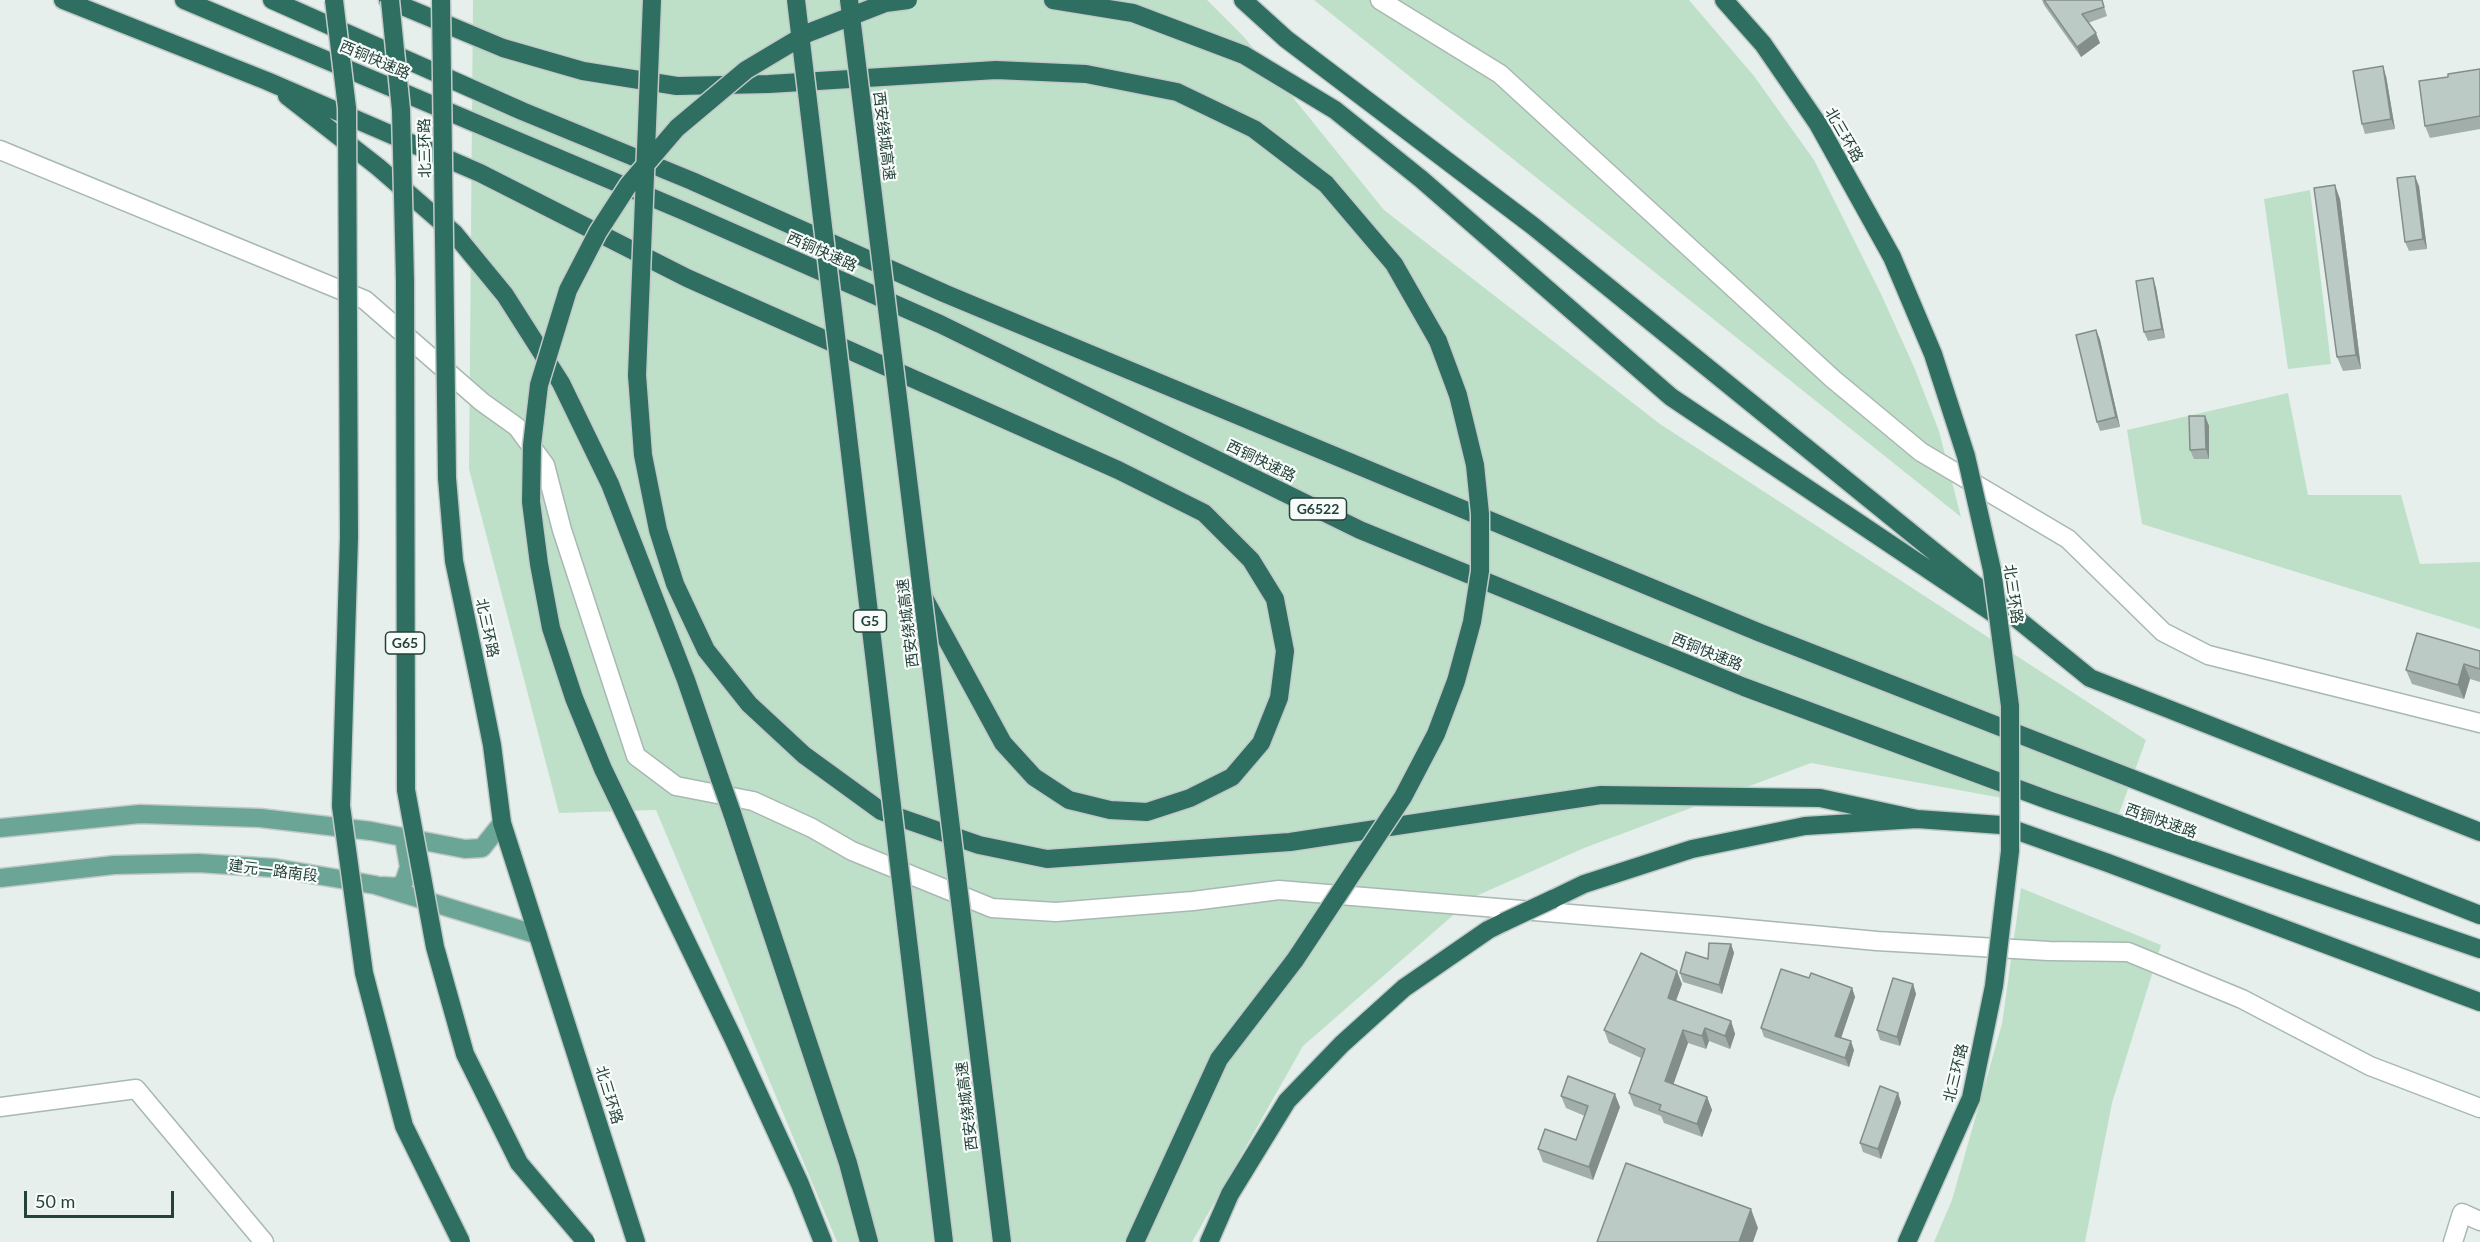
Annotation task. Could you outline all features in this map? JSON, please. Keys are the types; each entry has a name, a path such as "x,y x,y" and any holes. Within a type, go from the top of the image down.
{"highway":[{"path":"63,0 267,81 480,173 687,278 1118,470 1204,513 1251,560 1275,599 1284,651 1279,698 1261,743 1232,777 1190,798 1147,812 1110,810 1069,800 1034,777 1003,743 923,596"},
{"name":"西铜快速路","path":"184,0 686,212 929,320 1360,530 1755,691 2048,800 2480,950"},
{"name":"西铜快速路","path":"272,0 522,111 692,181 946,294 1748,628 2480,915"},
{"path":"334,0 347,108 349,537 341,806 364,973 404,1126 461,1242"},
{"path":"389,0 503,48 583,71 677,86 769,84 996,70 1086,74 1177,92 1254,129 1326,184 1394,264 1438,341 1458,395 1475,465 1480,514 1480,571 1472,622 1456,681 1436,734 1409,787 1295,960 1219,1059 1135,1242"},
{"name":"G65","path":"389,0 401,110 405,281 406,789 435,946 465,1054 519,1163 586,1242"},
{"name":"北三环路","path":"441,0 447,478 454,561 492,745 502,823 636,1242"},
{"path":"652,0 637,375 643,455 658,530 675,584 706,650 749,704 804,755 881,811 979,844 1047,859 1290,842 1601,795 1820,798 1917,819"},
{"name":"G5","path":"796,0 944,1242"},
{"name":"西安绕城高速","path":"849,0 1002,1242"},
{"path":"823,1242 800,1184 733,1038 603,769 578,708 551,628 539,564 532,513 532,445 539,385 568,290 598,232 629,184 677,128 746,70 808,33 885,3 908,0"},
{"path":"1053,0 1133,13 1244,55 1335,110 1421,179 1671,397 2090,678 2480,832"},
{"path":"1243,0 1286,39 1533,226 2090,678"},
{"name":"北三环路","path":"1724,0 1762,44 1818,123 1892,257 1933,354 1966,456 1992,570 2010,706 2010,851 1994,986 1971,1098 1907,1242"},
{"path":"267,81 378,167 454,233 505,295 561,383 610,484 686,680 848,1163 869,1242"},
{"path":"1209,1242 1230,1194 1287,1101 1341,1044 1404,988 1488,930 1584,884 1692,849 1805,826 1917,819 2001,825 2108,862 2480,1002"}],"main road":[{"path":"0,828 140,814 260,818 371,831 465,849 482,848 502,823"},
{"path":"375,885 397,886 404,882 409,867 404,838"},
{"name":"建元一路南段","path":"0,878 114,865 198,862 274,868 375,885 538,935"}],"street":[{"path":"1380,0 1500,74 1833,379 1921,452 2068,539 2163,632 2208,655 2480,723"},
{"path":"0,150 365,300 482,402 517,427 545,465 562,530 636,756 676,786 753,801 812,828 852,852 992,909 1056,912 1192,901 1279,890 1877,941 2049,951 2128,952 2242,999 2370,1066 2480,1108"},
{"path":"0,1107 136,1089 264,1242"},
{"path":"2453,1242 2462,1213 2480,1221"}],"green space":[{"path":"473,0 1207,0 1244,37 1384,210 1660,424 2146,740 2117,819 1811,763 1584,848 1474,897 1303,1046 1192,1242 837,1242 656,810 559,813 469,469"},
{"path":"1314,0 1689,0 1754,76 1814,160 1881,294 1914,367 1939,431 1961,517"},
{"path":"2310,190 2331,364 2288,369 2264,199"},
{"path":"2288,393 2308,495 2401,495 2420,564 2480,562 2480,629 2142,524 2127,430"},
{"path":"2021,888 2161,945 2112,1103 2085,1242 1934,1242 1952,1200 2002,1024"}],"building":[{"path":"2044,0 2102,0 2104,7 2082,14 2096,33 2077,47"},
{"path":"2383,66 2391,119 2362,124 2353,71"},
{"path":"2480,69 2480,116 2425,126 2419,81"},
{"path":"2415,176 2423,239 2405,242 2397,178"},
{"path":"2335,185 2356,355 2337,357 2314,188"},
{"path":"2153,278 2162,329 2144,332 2136,281"},
{"path":"2096,330 2116,417 2097,422 2076,335"},
{"path":"2189,416 2205,416 2206,449 2190,450"},
{"path":"2417,633 2480,651 2480,669 2464,664 2458,685 2406,670"},
{"path":"1709,943 1731,944 1719,985 1680,973 1686,952 1708,959"},
{"path":"1641,953 1677,971 1668,998 1731,1021 1725,1036 1705,1028 1702,1036 1683,1030 1665,1081 1707,1097 1697,1124 1659,1110 1661,1105 1629,1093 1645,1049 1604,1030"},
{"path":"1781,969 1809,978 1811,973 1852,988 1835,1036 1851,1041 1845,1058 1761,1028"},
{"path":"1893,978 1913,984 1897,1037 1877,1030"},
{"path":"1568,1076 1615,1094 1589,1167 1538,1149 1545,1129 1576,1140 1588,1106 1561,1096"},
{"path":"1880,1086 1898,1093 1878,1149 1860,1143"},
{"path":"1626,1163 1751,1209 1739,1242 1597,1242"}]}
